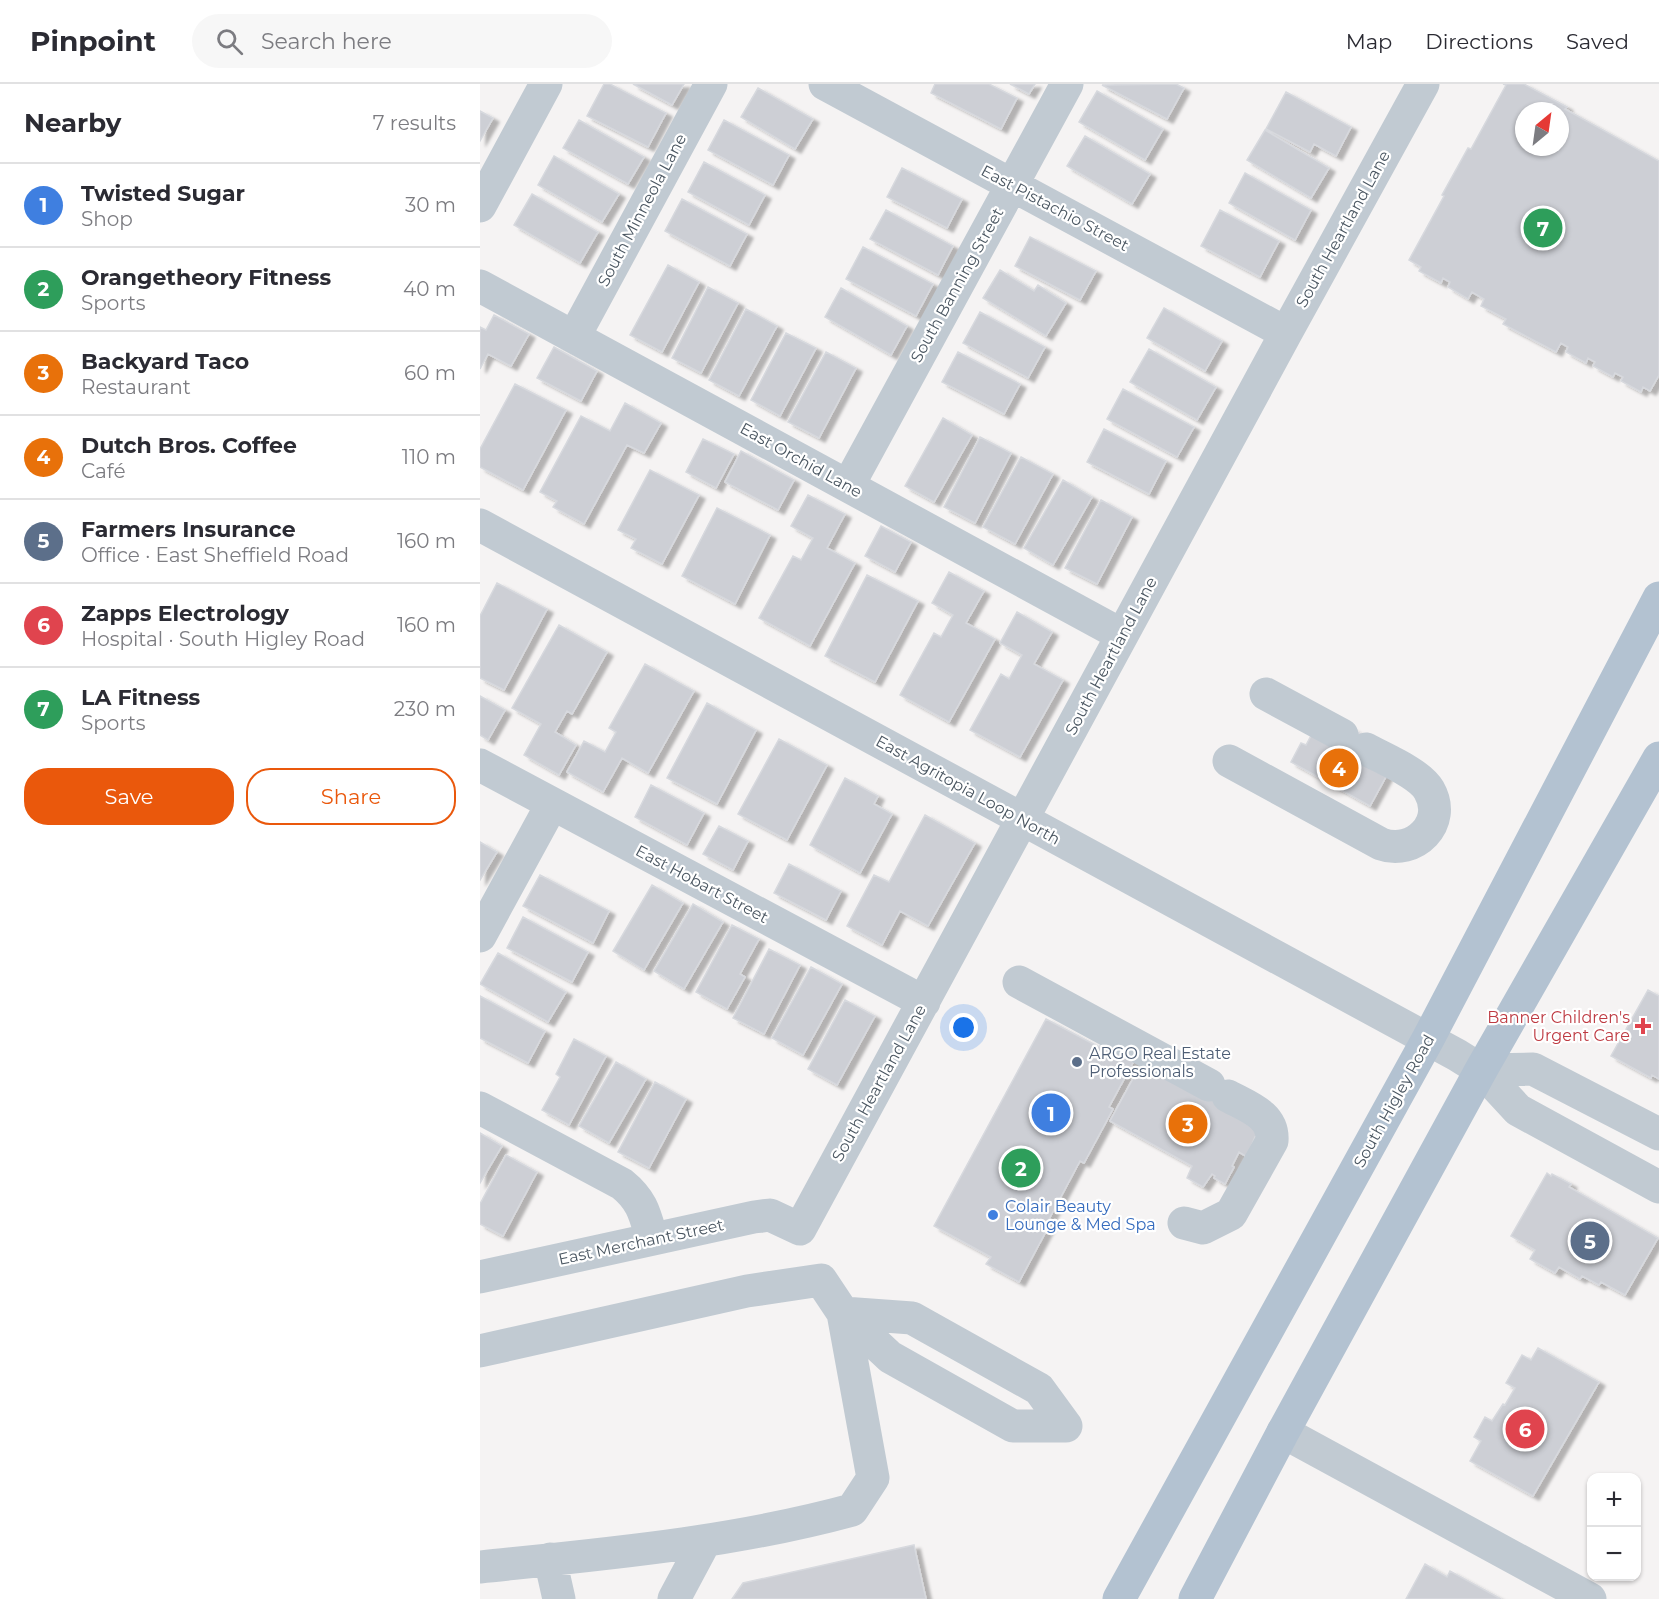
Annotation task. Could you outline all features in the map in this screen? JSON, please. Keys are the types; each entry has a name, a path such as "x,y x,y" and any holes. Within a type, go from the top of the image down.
{"main road":[{"name":"South Higley Road","path":"1119,1599 1428,1039 1659,598"},
{"path":"1195,1599 1469,1063 1659,758"}],"street":[{"name":"South Minneola Lane","path":"574,337 711,84"},
{"name":"East Pistachio Street","path":"825,84 1286,333"},
{"name":"South Banning Street","path":"848,486 1067,84"},
{"name":"South Heartland Lane","path":"800,1229 1286,333 1424,84"},
{"path":"480,206 533,89"},
{"name":"East Orchid Lane","path":"480,286 1122,635"},
{"name":"East Agritopia Loop North","path":"480,525 1469,1063"},
{"path":"1235,751 1381,844 1397,847 1412,844 1430,827 1433,805 1430,791 1420,779 1266,694"},
{"name":"East Hobart Street","path":"480,765 924,1002"},
{"path":"480,936 552,804"},
{"path":"1019,982 1219,1090 1263,1116 1273,1130 1272,1141 1231,1214 1203,1228 1185,1223"},
{"path":"1469,1063 1533,1069 1659,1134"},
{"path":"1469,1063 1518,1110 1659,1187"},
{"path":"480,1108 622,1184 642,1205 652,1239"},
{"name":"East Merchant Street","path":"480,1277 770,1215 800,1229"},
{"path":"480,1351 747,1291 821,1280 843,1313 890,1357 1012,1426 1066,1426 1039,1389 912,1318 843,1313"},
{"path":"480,1567 760,1532 852,1510 873,1478 843,1313"},
{"path":"943,1386 965,1348"},
{"path":"1282,1432 1590,1599"},
{"path":"674,1599 705,1540"},
{"path":"550,1559 559,1599"}],"building":[{"path":"604,84 610,84 666,113 648,147 587,116"},
{"path":"633,84 684,84 672,105"},
{"path":"935,84 989,84 1017,98 1001,129 931,93"},
{"path":"1010,84 1035,84 1029,94"},
{"path":"1176,84 1184,88 1167,119 1102,85"},
{"path":"1503,84 1524,84 1558,102 1515,102 1515,156 1569,156 1569,111 1659,161 1659,375 1650,391 1643,387 1641,392 1621,381 1623,377 1615,373 1613,377 1593,366 1595,362 1588,358 1586,363 1566,352 1568,347 1561,343 1556,352 1503,324 1506,319 1481,306 1484,299 1472,292 1468,299 1448,287 1450,282 1443,278 1441,283 1419,271 1421,267 1409,260 1468,148 1471,149 1506,85"},
{"path":"758,88 813,119 795,149 741,117"},
{"path":"1097,91 1163,129 1145,160 1079,122"},
{"path":"1286,92 1351,127 1336,156 1314,144 1310,152 1266,129"},
{"path":"480,111 493,118 480,141"},
{"path":"579,120 644,157 628,184 563,148"},
{"path":"724,120 789,155 773,185 708,150"},
{"path":"1265,130 1329,168 1311,198 1247,160"},
{"path":"1085,136 1150,174 1132,204 1067,166"},
{"path":"554,156 619,194 602,222 538,185"},
{"path":"704,162 765,195 749,225 688,192"},
{"path":"902,168 962,199 947,228 887,197"},
{"path":"1245,173 1311,210 1295,240 1229,203"},
{"path":"532,194 598,232 580,263 514,225"},
{"path":"682,199 747,234 730,266 665,231"},
{"path":"886,210 953,246 938,275 870,239"},
{"path":"1220,210 1279,241 1260,277 1201,246"},
{"path":"1030,237 1096,271 1080,300 1015,266"},
{"path":"863,247 933,284 916,316 846,279"},
{"path":"668,265 699,282 662,352 630,335"},
{"path":"1000,270 1034,291 1038,285 1066,303 1046,336 983,298"},
{"path":"708,287 738,303 701,373 672,358"},
{"path":"841,288 907,326 891,355 825,317"},
{"path":"1164,308 1222,341 1205,371 1147,338"},
{"path":"746,309 777,326 739,396 709,380"},
{"path":"980,312 1045,347 1028,378 963,343"},
{"path":"494,315 529,334 511,366 488,354 480,369 480,327 486,330"},
{"path":"786,333 816,348 780,416 751,400"},
{"path":"554,347 597,371 581,401 537,378"},
{"path":"1149,349 1216,387 1197,420 1130,382"},
{"path":"826,352 856,368 819,438 788,422"},
{"path":"958,352 1020,384 1004,414 942,382"},
{"path":"515,384 566,410 523,490 480,467 480,449"},
{"path":"1123,389 1194,427 1177,457 1107,419"},
{"path":"625,403 661,423 644,453 627,445 584,524 553,507 557,501 540,492 581,416 610,431"},
{"path":"943,418 972,435 934,502 905,486"},
{"path":"1104,429 1166,461 1149,494 1087,462"},
{"path":"980,437 1011,453 975,523 944,507"},
{"path":"703,439 734,454 716,488 686,472"},
{"path":"741,451 794,480 778,510 725,482"},
{"path":"1021,457 1053,474 1015,544 983,527"},
{"path":"650,470 699,495 662,564 631,548 636,539 618,530"},
{"path":"1063,480 1092,497 1053,565 1024,548"},
{"path":"808,495 845,514 827,548 855,563 810,646 759,618 793,556 801,560 813,538 791,526"},
{"path":"1101,500 1132,517 1097,584 1065,568"},
{"path":"717,508 770,535 735,604 682,576"},
{"path":"881,526 911,542 895,572 865,556"},
{"path":"949,572 984,591 966,623 995,639 949,722 900,695 934,633 941,637 953,615 932,603"},
{"path":"867,575 918,601 875,682 825,656"},
{"path":"497,583 547,609 504,690 480,678 480,616"},
{"path":"1017,612 1052,632 1034,664 1063,680 1020,757 970,730 1001,674 1009,679 1022,655 1000,643"},
{"path":"559,625 607,652 572,714 567,711 555,732 576,745 559,775 524,755 541,724 512,708"},
{"path":"645,664 694,691 648,773 622,758 603,792 567,772 584,741 605,752 616,732 609,728"},
{"path":"480,696 505,710 488,740 480,735"},
{"path":"707,703 756,730 717,804 667,778"},
{"path":"1347,726 1371,740 1388,773 1370,806 1291,762 1301,743 1306,745 1313,732"},
{"path":"779,739 827,765 787,840 738,814"},
{"path":"845,778 878,796 874,804 892,814 860,873 810,845"},
{"path":"651,785 704,813 687,845 635,817"},
{"path":"925,815 975,843 928,926 900,911 882,945 847,926 874,875 889,882"},
{"path":"719,826 748,841 733,870 703,854"},
{"path":"480,842 497,852 480,880"},
{"path":"789,864 841,891 826,920 774,893"},
{"path":"540,875 609,911 593,943 523,906"},
{"path":"652,885 683,903 644,970 613,951"},
{"path":"693,904 723,922 684,989 654,971"},
{"path":"523,917 588,952 572,982 507,948"},
{"path":"732,925 759,939 740,974 745,977 727,1009 696,992"},
{"path":"769,949 800,965 764,1034 733,1018"},
{"path":"498,953 566,992 548,1022 480,984"},
{"path":"811,967 842,984 803,1055 772,1038"},
{"name":"Banner Children's Urgent Care","path":"1648,990 1659,996 1659,1079 1652,1075 1651,1078 1611,1056"},
{"path":"480,996 545,1031 528,1063 480,1038"},
{"path":"845,1000 875,1016 837,1085 808,1069"},
{"path":"1046,1019 1099,1047 1104,1040 1136,1057 1109,1107 1113,1109 1084,1163 1080,1161 1019,1282 986,1264 991,1257 934,1226"},
{"path":"574,1039 606,1056 569,1125 542,1110 560,1077 556,1074"},
{"path":"616,1062 646,1079 609,1143 579,1126"},
{"path":"1141,1064 1234,1086 1258,1138 1255,1137 1247,1157 1239,1152 1225,1184 1214,1178 1212,1174 1203,1187 1187,1178 1192,1166 1110,1121"},
{"path":"655,1082 686,1099 649,1168 618,1152"},
{"path":"480,1133 502,1146 480,1183"},
{"path":"506,1155 537,1172 503,1236 480,1224 480,1204"},
{"path":"1547,1173 1571,1184 1569,1187 1658,1238 1625,1295 1601,1282 1599,1285 1582,1276 1580,1279 1559,1267 1555,1273 1530,1259 1535,1250 1511,1236"},
{"path":"1538,1348 1599,1382 1533,1496 1470,1461 1481,1441 1474,1437 1485,1417 1492,1421 1515,1388 1506,1383 1522,1355 1531,1360"},
{"path":"914,1545 926,1599 732,1599 743,1583"},
{"path":"1425,1564 1447,1577 1450,1571 1501,1599 1406,1599"}],"place":[{"name":"LA Fitness","path":"1543,228"},
{"name":"Dutch Bros. Coffee","path":"1339,768"},
{"name":"Banner Children's Urgent Care","path":"1643,1026"},
{"name":"ARGO Real Estate Professionals","path":"1077,1062"},
{"name":"Twisted Sugar","path":"1051,1113"},
{"name":"Backyard Taco","path":"1188,1124"},
{"name":"Orangetheory Fitness","path":"1021,1168"},
{"name":"Colair Beauty Lounge & Med Spa","path":"993,1215"},
{"name":"Farmers Insurance","path":"1590,1241"},
{"name":"Zapps Electrology","path":"1525,1429"}]}
